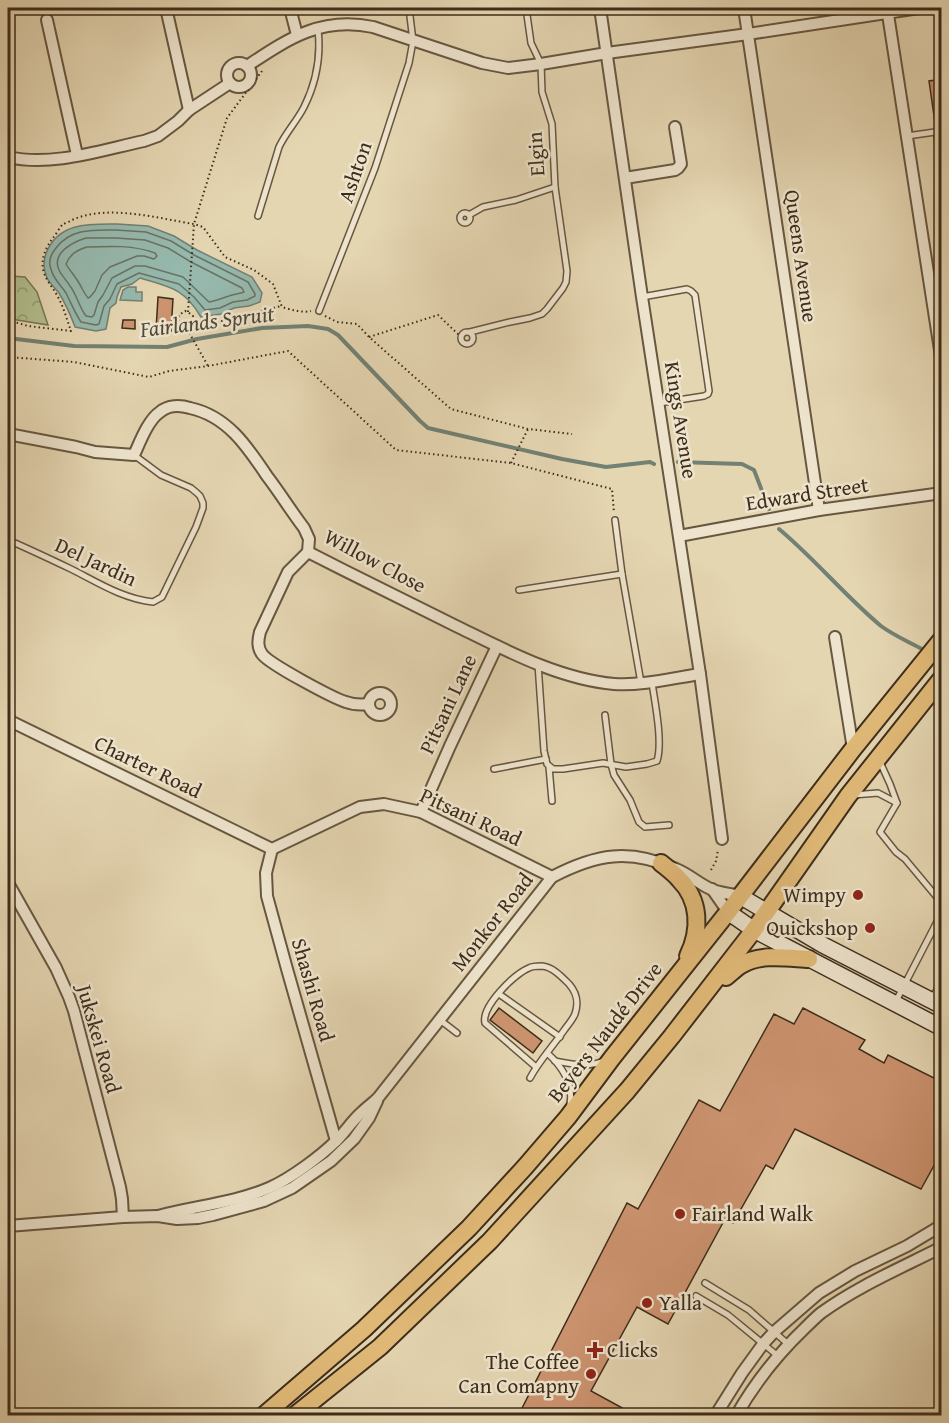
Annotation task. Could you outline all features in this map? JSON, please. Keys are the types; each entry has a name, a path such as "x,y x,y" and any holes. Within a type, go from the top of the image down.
{"main road":[{"name":"Beyers Naudé Drive","path":"264,1416 364,1329 469,1228 525,1167 568,1117 942,639"},
{"path":"294,1416 380,1347 490,1241 627,1091 754,930 848,796 942,678"},
{"path":"661,863 680,880 696,908 694,939 681,970"},
{"path":"672,1036 724,979 741,964 765,957 809,959"}],"street":[{"path":"166,8 189,110"},
{"path":"290,8 297,35"},
{"name":"Kings Avenue","path":"600,8 700,674 722,839"},
{"name":"Queens Avenue","path":"744,8 819,510"},
{"path":"247,66 297,35 340,24 363,25 482,63 508,68 748,34 888,10 919,8"},
{"path":"888,10 907,136 937,299 942,363"},
{"path":"47,20 77,155"},
{"path":"241,63 247,66 251,75 248,84 239,87 230,83 227,74 232,66 241,63"},
{"path":"8,157 31,160 54,159 144,141 158,136 189,110 230,83"},
{"path":"625,178 678,168 681,164 675,128"},
{"name":"Willow Close","path":"134,454 158,412 175,406 187,407 215,417 231,429 247,446 304,528 309,539 308,552 497,646 538,664 586,679 615,684 700,674"},
{"path":"8,434 95,452 134,454"},
{"name":"Edward Street","path":"679,536 819,510 942,493"},
{"path":"308,552 288,572 260,632 258,640 261,654 279,668 344,701 358,705 369,704"},
{"path":"835,637 854,749"},
{"name":"Pitsani Lane","path":"421,812 497,646"},
{"name":"Charter Road","path":"8,720 272,849"},
{"name":"Pitsani Road","path":"272,849 360,807 384,804 421,812 552,877"},
{"name":"Shashi Road","path":"272,849 265,882 267,896 336,1141"},
{"name":"Monkor Road","path":"158,1216 226,1201 271,1187 300,1169 336,1141 361,1112 378,1098 552,877 585,861 611,856 644,859 679,869 712,889 740,896"},
{"name":"Jukskei Road","path":"8,883 56,968 74,1011 120,1187 123,1217"},
{"name":"Monkor Road","path":"712,889 728,912"},
{"path":"740,896 823,945 936,1003"},
{"path":"728,912 754,930 942,1028"},
{"name":"Monkor Road","path":"8,1226 123,1217 198,1218 264,1201 292,1188 343,1151 369,1118 378,1098"},
{"path":"715,1416 728,1393 774,1332 819,1293 855,1271 942,1225"},
{"path":"736,1416 778,1356 819,1314 844,1298 942,1246"}],"lane":[{"name":"Ashton","path":"319,311 375,168 409,63 413,41 409,8"},
{"name":"Elgin","path":"469,214 483,207 530,196 555,187 552,124 542,92 541,64 531,43 526,8"},
{"path":"258,216 283,137 303,108 316,73 319,53 318,28"},
{"path":"907,136 942,131"},
{"path":"470,332 473,340 470,343 463,343 460,336 463,332 537,317 547,309 563,288 567,271 555,187"},
{"path":"642,297 687,289 695,295 709,391 704,396 659,403"},
{"name":"Del Jardin","path":"8,540 132,598 153,602 162,597 203,508 200,496 191,488 160,475 134,454"},
{"path":"549,766 556,769 598,764 630,767 655,762 658,759 659,743 622,574 615,520"},
{"path":"519,590 622,574"},
{"path":"538,664 552,801"},
{"path":"605,715 611,764 616,779 630,800 636,815 642,825 649,827 669,825"},
{"path":"878,758 897,803"},
{"path":"494,769 546,759"},
{"path":"848,796 878,793 897,803"},
{"path":"895,1004 940,916 940,901 880,832 897,803"},
{"path":"530,1078 575,1014 577,1000 575,991 564,979 550,968 543,966 530,967 508,981 484,1018 485,1023 536,1067"},
{"path":"936,1003 942,980"},
{"path":"499,994 560,1037"},
{"path":"440,1020 457,1033"},
{"path":"547,1053 555,1061 569,1085 572,1096 568,1117"},
{"path":"555,1061 586,1065 598,1064 612,1058"},
{"path":"705,1282 749,1310 788,1344"},
{"path":"696,1296 728,1315 778,1356"}],"path":[{"path":"188,312 194,224 227,118 261,72"},
{"path":"8,320 28,326 71,331 58,296 46,280 42,260 49,243 63,224 81,216 116,212 194,224 203,227 225,257 254,270 273,284 282,307 307,312 319,311 337,322 357,324 451,409 528,429 572,434"},
{"path":"191,324 198,327 281,306"},
{"path":"186,327 191,324 193,316 188,312 182,312 178,318 180,324 186,327 208,366"},
{"path":"369,337 438,315 460,336"},
{"path":"8,357 74,362 149,378 169,371 288,351 396,450 511,464 612,489 615,520"},
{"path":"511,464 528,429"},
{"path":"711,870 722,839"}],"green space":[{"path":"8,277 25,277 37,292 48,325 8,317"}],"water":[{"path":"86,225 148,226 174,236 252,277 262,293 260,302 234,308 221,314 201,317 182,294 140,278 132,284 121,287 116,303 110,308 106,329 96,331 75,327 59,293 46,275 44,261 47,251 60,235 68,230"},
{"path":"136,287 136,292 142,292 142,301 120,300 123,290"}],"building":[{"path":"942,79 942,129 936,130 929,81"},
{"path":"942,134 942,146 935,147 934,136"},
{"path":"158,297 173,299 171,331 156,330"},
{"path":"123,320 135,320 135,329 122,328"},
{"path":"499,1008 542,1041 533,1053 490,1020"},
{"name":"Fairland Walk","path":"803,1008 865,1040 859,1049 884,1063 888,1055 942,1082 942,1151 921,1189 795,1129 773,1169 766,1165 733,1223 725,1219 668,1324 637,1307 591,1391 637,1416 518,1416 627,1203 638,1209 699,1100 720,1111 774,1014 794,1024"}],"waterway":[{"name":"Fairlands Spruit","path":"8,338 74,346 167,347 197,339 262,328 308,326 328,329 338,335 428,428 606,467 650,462 654,464"},
{"name":"Fairlands Spruit","path":"678,462 742,464 754,470 769,509"},
{"name":"Fairlands Spruit","path":"779,529 881,626 922,649"}],"place":[{"name":"Wimpy","path":"858,895"},
{"name":"Quickshop","path":"870,928"},
{"name":"Fairland Walk","path":"680,1214"},
{"name":"Yalla","path":"647,1303"},
{"name":"Clicks","path":"595,1350"},
{"name":"The Coffee Can Comapny","path":"591,1374"}]}
